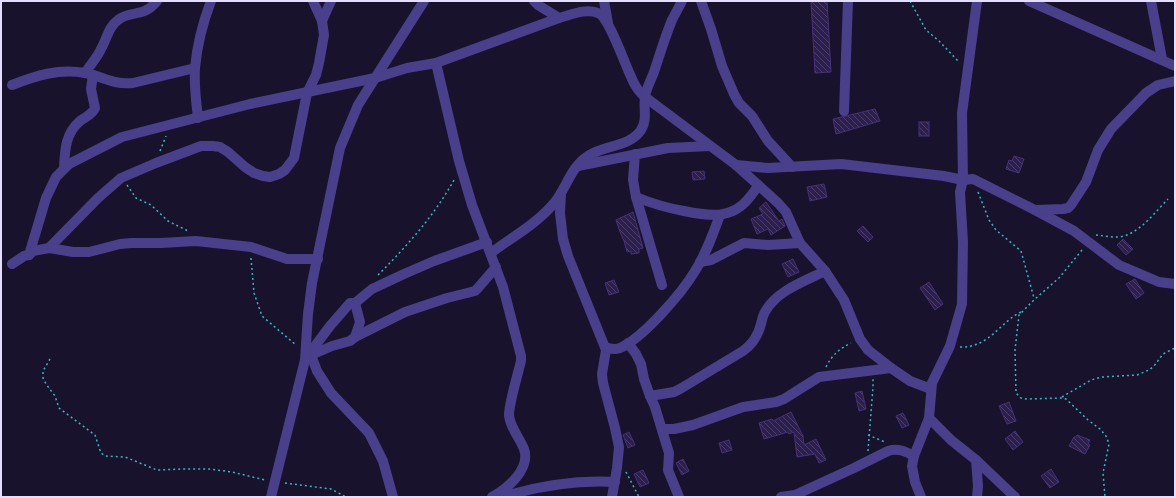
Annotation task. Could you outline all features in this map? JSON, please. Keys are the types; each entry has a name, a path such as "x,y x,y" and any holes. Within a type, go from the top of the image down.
{"street":[{"path":"64,168 67,138 75,126 91,114 95,108 89,74 109,30 117,20 123,16 146,11 157,1"},
{"path":"198,118 195,68 202,29 211,1"},
{"path":"49,248 98,198 121,178 201,146 220,147 254,173 270,177 279,174 290,164 294,158 308,93 316,74 324,35 322,21 313,1"},
{"path":"322,21 331,1"},
{"path":"271,497 308,356 308,314 312,283 340,148 358,105 424,1"},
{"path":"534,1 559,18"},
{"path":"604,1 608,18 608,26"},
{"path":"490,252 534,222 555,202 576,166 588,156 625,142 635,136 644,124 646,113 645,97 664,40 682,1"},
{"path":"701,1 712,29 722,66 734,94 739,103 752,116 768,141 792,167"},
{"path":"844,111 848,1"},
{"path":"921,497 915,482 912,466 914,456 929,418 932,383 950,346 962,304 963,242 960,192 968,179 962,113 977,1"},
{"path":"1029,1 1043,4 1175,66"},
{"path":"1151,1 1162,59"},
{"path":"29,255 49,190 56,177 69,164 122,137 250,104 308,93 375,78 407,68 436,63 559,18 583,11 593,11 603,16 635,86 645,97 736,165 786,212 800,243 825,271 844,300 860,339 868,350 910,381 931,390"},
{"path":"436,63 459,161 472,205 487,242 510,309 521,356 509,414 515,432 525,453 524,463 518,477 499,494 492,497"},
{"path":"12,85 31,77 61,72 89,74 123,84 195,68"},
{"path":"1035,210 1063,209 1072,205 1086,182 1098,150 1111,129 1146,93 1158,85 1175,81"},
{"path":"576,166 668,148 710,146"},
{"path":"635,154 633,180 636,197 662,285"},
{"path":"736,165 768,168 841,164 968,179 1035,210 1090,238 1119,265 1159,282 1175,284"},
{"path":"636,197 656,205 707,216 720,215 733,212 744,204 757,189 758,185"},
{"path":"561,193 560,220 568,256 605,347 602,374 603,383 616,428 619,447 612,497"},
{"path":"605,347 614,349 628,343 673,301 688,282 700,262 710,242 720,215"},
{"path":"12,264 24,256 29,255 33,251 49,248 73,252 89,252 120,244 196,241 250,247 287,259 318,259"},
{"path":"308,356 339,314 350,303 355,303 372,289 404,274 434,261 487,242"},
{"path":"700,262 712,260 744,243 768,245 800,243"},
{"path":"308,356 332,346 350,341 355,337 405,312 474,291 496,267"},
{"path":"650,396 674,392 743,351 751,345 756,338 764,313 778,296 825,271"},
{"path":"355,303 360,322 359,331 355,337"},
{"path":"628,343 641,364 644,379 670,453 668,467 679,497"},
{"path":"308,356 331,393 369,433 383,461 393,497"},
{"path":"662,428 674,429 693,425 743,407 776,402 784,399 819,377 891,368"},
{"path":"929,418 951,440 976,460 1015,497"},
{"path":"781,497 796,496 894,449 903,450 914,456"},
{"path":"976,460 978,486 976,497"},
{"path":"509,495 563,483 594,481 615,482"}],"path":[{"path":"910,1 926,30 960,62"},
{"path":"156,163 170,127 173,124"},
{"path":"121,178 129,186 136,198 151,205 167,220 189,232"},
{"path":"375,278 416,235 447,192 454,179"},
{"path":"968,179 989,220 996,230 1021,251 1035,299"},
{"path":"1105,497 1103,473 1109,444 1106,436 1070,401 1062,398 1027,399 1021,398 1016,393 1016,338 1019,315 1059,278 1090,238 1127,235 1150,218 1168,198"},
{"path":"250,247 254,294 262,316 308,356"},
{"path":"950,346 964,347 977,344 996,333 1012,317 1023,310"},
{"path":"819,377 839,349 860,339"},
{"path":"1062,398 1091,380 1102,377 1137,375 1149,370 1164,354 1175,348"},
{"path":"50,359 43,371 43,378 55,396 59,408 95,435 101,453 106,456 125,457 157,470 197,468 222,471 274,482 331,489 346,497"},
{"path":"867,462 868,434 873,387 872,371"},
{"path":"625,470 639,497"}],"building":[{"path":"811,1 827,1 831,72 815,73"},
{"path":"875,109 880,121 836,134 833,119"},
{"path":"919,122 929,122 929,136 919,136"},
{"path":"1014,156 1024,159 1019,173 1006,169 1009,160 1012,161"},
{"path":"704,171 705,179 693,180 692,172"},
{"path":"824,184 827,197 810,201 807,187"},
{"path":"766,202 779,221 782,219 785,226 771,235 768,229 757,234 751,219 763,214 759,208"},
{"path":"633,212 643,248 639,249 639,253 631,254 631,251 627,252 616,220"},
{"path":"863,226 873,237 868,242 857,231"},
{"path":"1123,239 1133,249 1126,255 1117,245"},
{"path":"793,259 799,272 788,277 782,264"},
{"path":"1135,279 1144,293 1136,299 1126,284"},
{"path":"614,280 619,292 609,295 605,283"},
{"path":"929,282 943,304 935,310 920,288"},
{"path":"862,391 866,409 859,411 855,393"},
{"path":"1009,402 1016,421 1007,424 999,406"},
{"path":"791,412 803,436 804,445 816,439 826,460 819,463 815,454 797,457 794,432 789,434 788,432 764,439 759,423 772,419 773,421"},
{"path":"903,413 909,425 902,428 896,416"},
{"path":"1015,431 1023,442 1013,450 1005,439"},
{"path":"629,432 635,445 628,448 623,435"},
{"path":"1077,435 1090,440 1088,444 1090,445 1085,454 1069,446 1074,437"},
{"path":"729,440 732,450 722,453 719,443"},
{"path":"683,459 689,471 682,475 676,463"},
{"path":"1051,469 1059,482 1050,488 1041,476"},
{"path":"643,470 649,483 640,487 634,474"}]}
